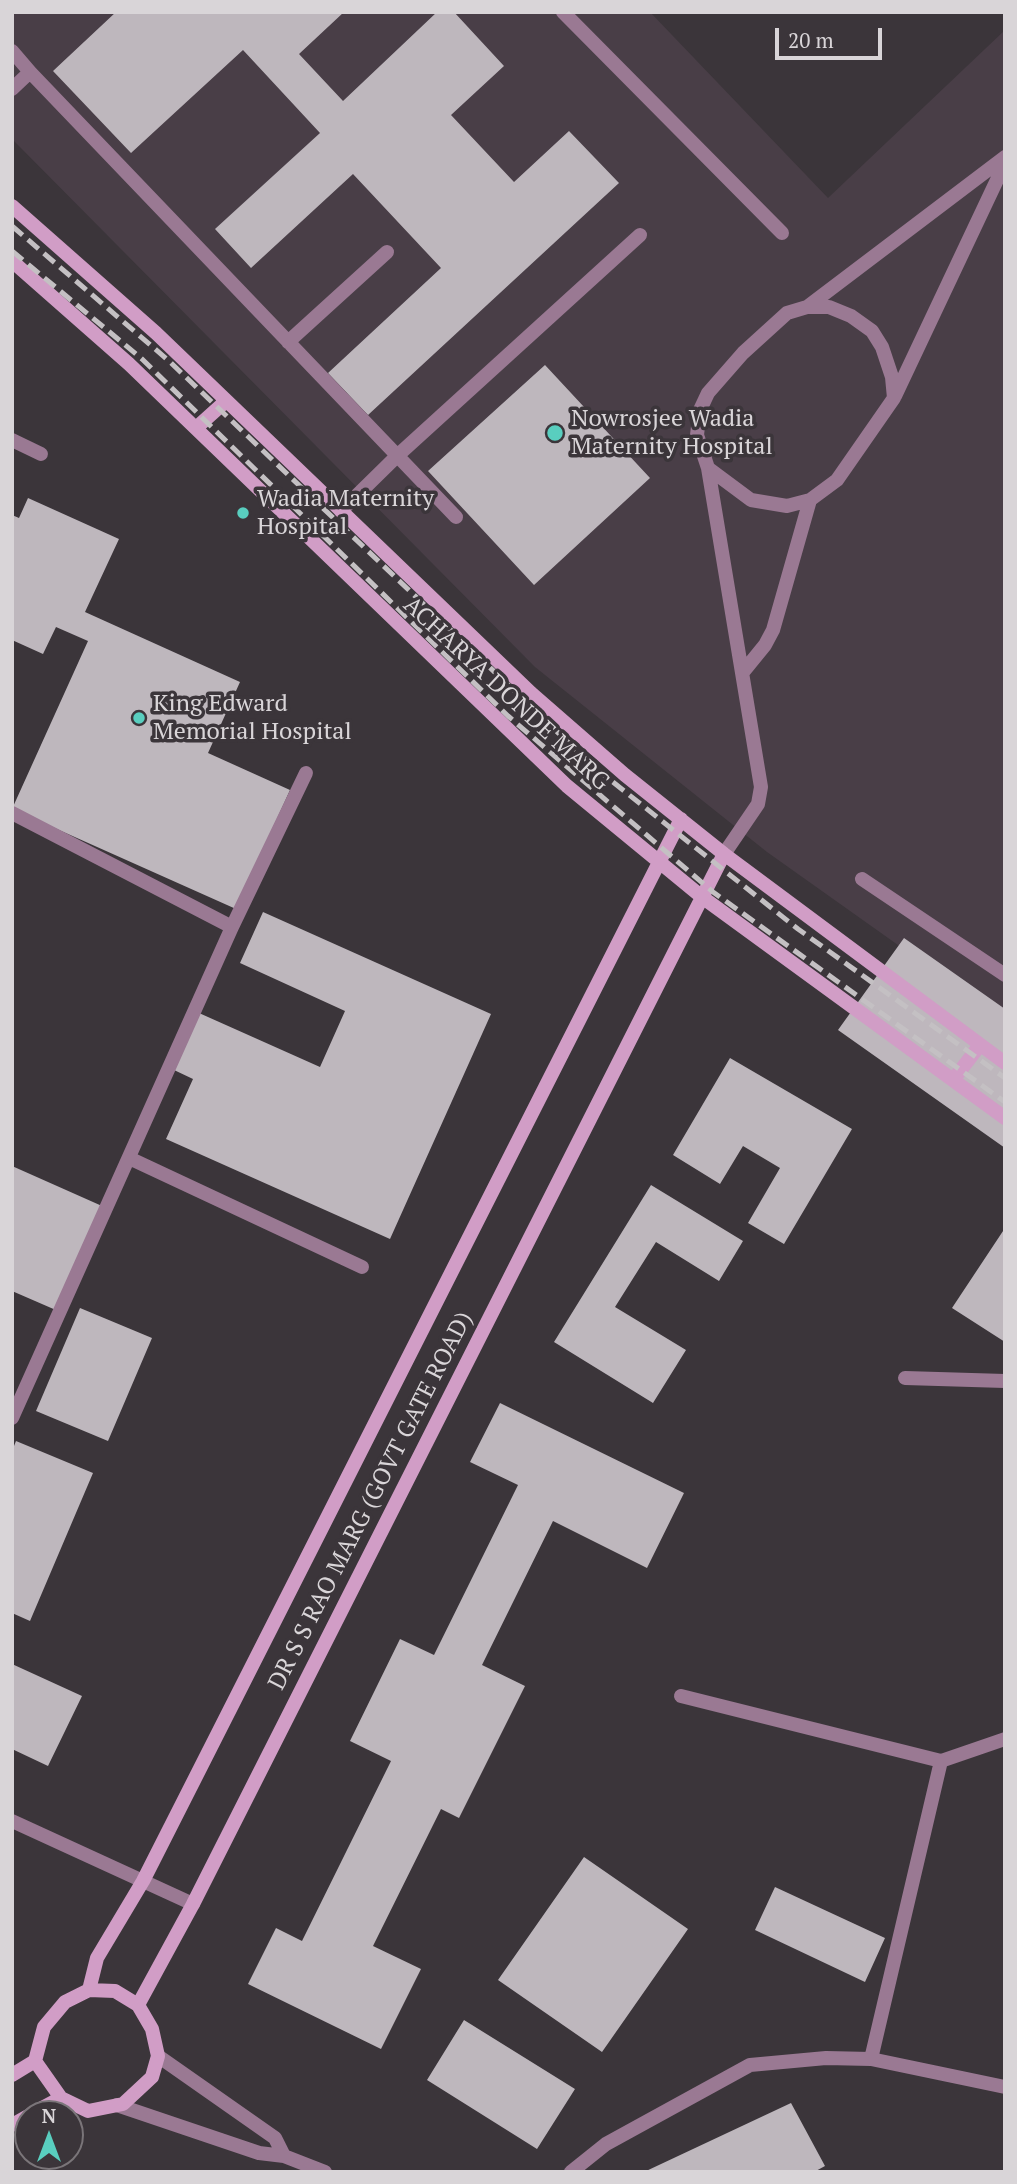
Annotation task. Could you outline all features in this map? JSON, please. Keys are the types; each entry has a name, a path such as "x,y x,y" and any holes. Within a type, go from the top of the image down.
{"main road":[{"name":"ACHARYA DONDE MARG","path":"12,206 156,333 531,693 625,775 724,854 1005,1063"},
{"name":"ACHARYA DONDE MARG","path":"12,261 129,364 549,769 702,897 1005,1118"},
{"path":"195,428 226,401"},
{"path":"89,1990 97,1958 143,1881 681,820"},
{"name":"DR S S RAO MARG (GOVT GATE ROAD)","path":"138,2005 193,1904 724,854"},
{"path":"953,1080 980,1045"},
{"path":"12,2074 35,2061 44,2027 65,2002 89,1990 115,1991 138,2005 152,2029 158,2056 152,2077 122,2104 88,2111 61,2098 35,2061"},
{"path":"57,2100 61,2098"}],"street":[{"path":"563,12 782,233"},
{"path":"12,51 456,517"},
{"path":"12,89 30,72"},
{"path":"807,307 1005,157"},
{"path":"708,468 751,500 787,506 810,500 837,480 894,398 1005,163"},
{"path":"341,511 397,456 640,235"},
{"path":"288,342 387,252"},
{"path":"724,854 758,804 761,787 708,468 697,435 700,410 708,393 743,353 787,313 807,307 829,307 851,316 872,331 882,347 892,377 894,398"},
{"path":"12,440 41,454"},
{"path":"743,672 765,645 773,630 810,500"},
{"path":"12,1418 232,927 306,773"},
{"path":"12,813 232,927"},
{"path":"862,879 1005,975"},
{"path":"129,1158 362,1267"},
{"path":"905,1378 1005,1381"},
{"path":"681,1696 941,1761 1005,1739"},
{"path":"871,2059 941,1761"},
{"path":"12,1821 193,1904"},
{"path":"158,2056 275,2138 284,2156"},
{"path":"571,2172 606,2144 750,2065 826,2058 871,2059 1005,2087"},
{"path":"117,2105 259,2153 284,2156 325,2172"}],"shaded area":[{"name":"Nowrosjee Wadia Maternity Hospital","path":"12,12 650,12 828,198 1005,30 1005,1021 767,852 535,667 12,139"}],"building":[{"path":"116,12 344,12 299,54 343,101 437,12 454,12 504,66 451,115 514,182 569,131 619,183 368,415 328,373 441,268 353,174 251,268 215,229 320,133 243,50 131,153 53,71"},
{"path":"545,365 650,478 534,585 428,471"},
{"name":"King Edward Memorial Hospital","path":"28,498 119,539 85,612 240,682 208,753 290,790 236,909 12,809 88,641 56,627 43,654 12,640 12,515 19,518"},
{"path":"263,912 491,1014 390,1239 166,1139 193,1079 174,1070 199,1013 320,1067 345,1011 240,963"},
{"path":"904,938 1005,1009 1005,1148 838,1030"},
{"path":"730,1058 852,1129 784,1244 748,1223 780,1168 743,1146 720,1184 673,1155"},
{"path":"12,1166 111,1210 65,1314 12,1291"},
{"path":"651,1185 743,1241 719,1281 656,1242 615,1307 686,1350 653,1403 554,1342"},
{"path":"1005,1228 1005,1342 952,1308"},
{"path":"80,1308 152,1338 108,1441 36,1411"},
{"path":"500,1403 684,1493 647,1568 553,1521 482,1665 525,1686 459,1818 441,1809 373,1946 421,1969 381,2049 248,1984 276,1928 302,1941 391,1761 350,1741 400,1639 434,1655 518,1485 470,1462"},
{"path":"16,1441 93,1473 30,1621 12,1613 12,1451"},
{"path":"12,1664 82,1696 48,1766 12,1749"},
{"path":"584,1857 688,1929 602,2052 498,1980"},
{"path":"775,1887 885,1938 865,1982 755,1930"},
{"path":"464,2020 575,2089 537,2149 427,2080"},
{"path":"791,2103 825,2166 814,2172 644,2172"}],"railway":[{"path":"12,226 169,361 594,767 798,929 1005,1078"},
{"path":"12,251 142,359 508,716 713,892 1005,1102"}],"place":[{"name":"Nowrosjee Wadia Maternity Hospital","path":"555,433"},
{"name":"Wadia Maternity Hospital","path":"243,513"},
{"name":"King Edward Memorial Hospital","path":"139,718"}]}
